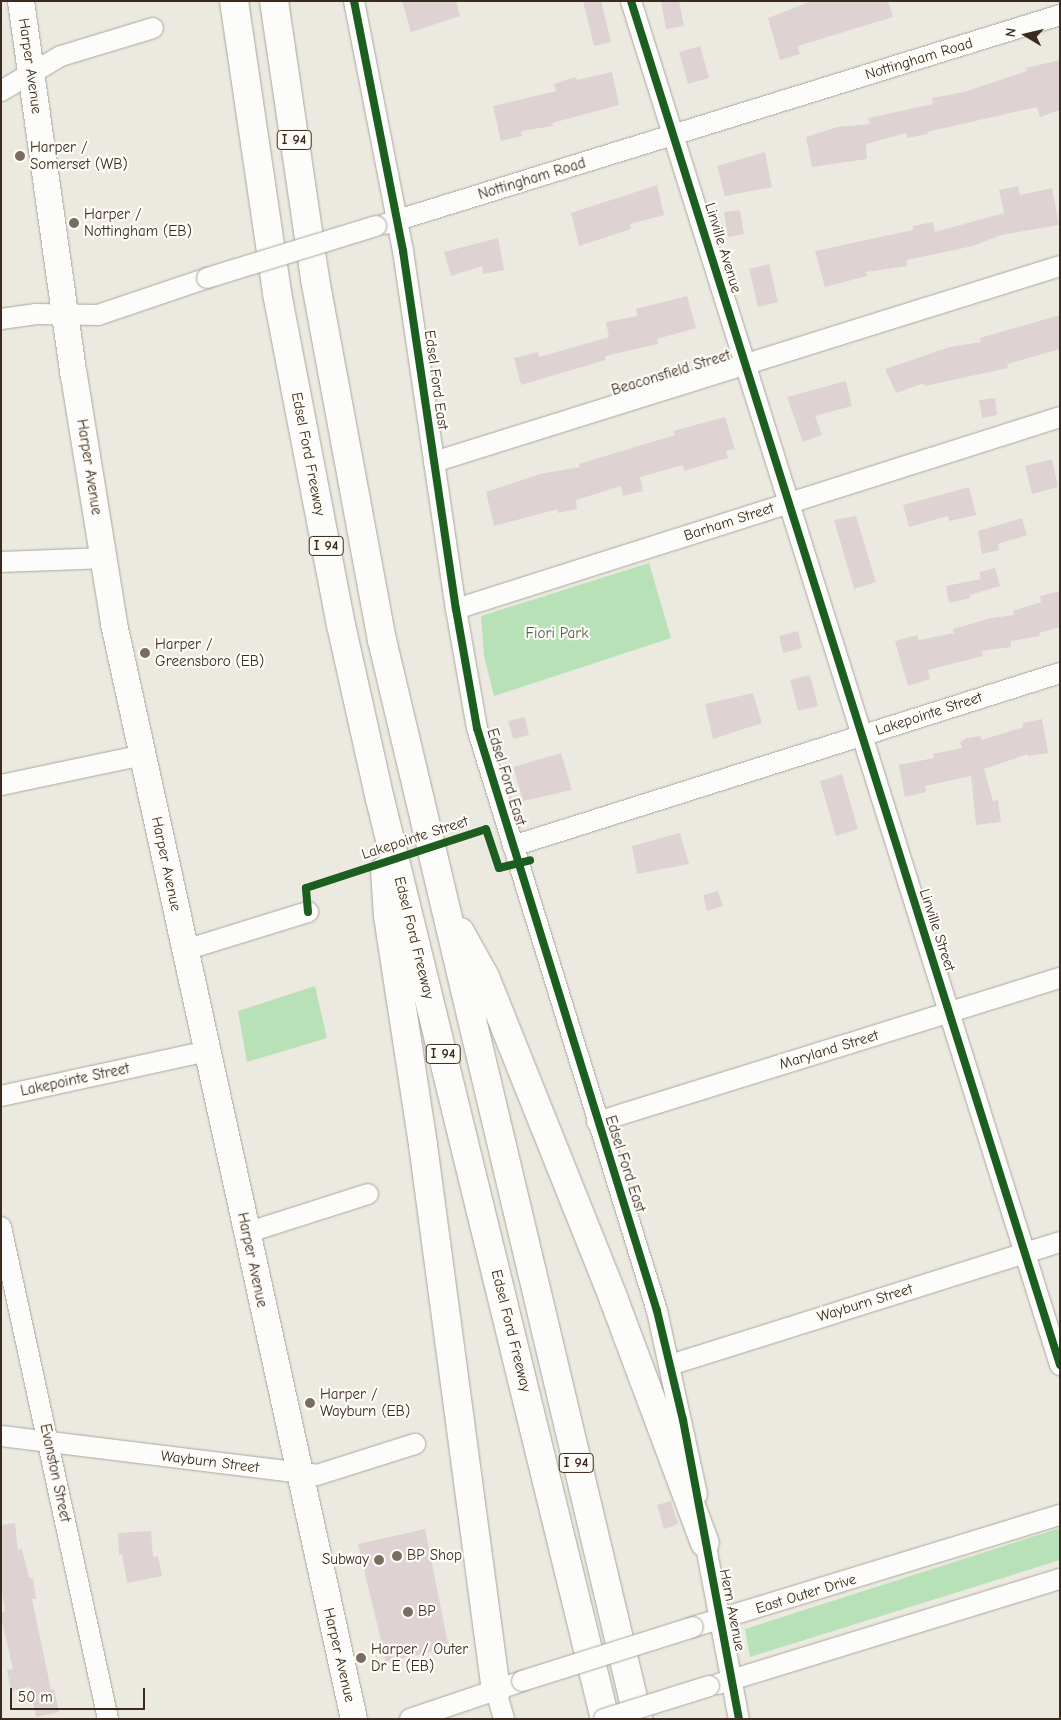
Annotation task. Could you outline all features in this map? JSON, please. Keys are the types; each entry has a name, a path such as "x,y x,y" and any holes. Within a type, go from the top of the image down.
{"highway":[{"name":"Edsel Ford Freeway","path":"234,1 277,293 341,625 380,799 605,1719"},
{"name":"I 94","path":"274,1 315,279 357,518 443,902 638,1719"},
{"path":"380,799 388,916 423,1145 496,1691"},
{"path":"443,902 485,977 614,1300 705,1543"}],"main road":[{"name":"Harper Avenue","path":"21,1 66,316 114,624 298,1473 354,1719"}],"street":[{"name":"Edsel Ford East","path":"354,1 398,222 456,608 477,728 597,1122 657,1311 670,1365 705,1543"},
{"name":"Linville Avenue","path":"632,1 788,504"},
{"name":"Nottingham Road","path":"1,319 35,314 66,316 98,314 207,278 376,226 398,222 1060,15"},
{"path":"1,91 32,75 61,56 153,28"},
{"name":"Beaconsfield Street","path":"434,462 1060,266"},
{"name":"Barham Street","path":"456,608 1060,417"},
{"name":"Linville Street","path":"788,504 1060,1365"},
{"path":"1,562 104,558"},
{"name":"Lakepointe Street","path":"513,846 1060,673"},
{"path":"1,785 143,755"},
{"path":"185,950 308,912"},
{"name":"Maryland Street","path":"597,1122 1060,978"},
{"name":"Lakepointe Street","path":"1,1096 206,1051"},
{"path":"246,1233 368,1194"},
{"name":"Evanston Street","path":"1,1227 108,1719"},
{"name":"Wayburn Street","path":"670,1365 1060,1242"},
{"name":"Wayburn Street","path":"1,1436 318,1475 415,1444"},
{"name":"East Outer Drive","path":"417,1718 522,1681 1060,1515"},
{"name":"Hern Avenue","path":"705,1543 739,1719"},
{"path":"605,1719 1060,1579"},
{"path":"496,1691 504,1719"}],"green space":[{"name":"Fiori Park","path":"649,563 671,638 494,696 484,656 481,616"},
{"path":"315,986 327,1038 247,1062 238,1011"},
{"path":"1060,1528 1060,1560 750,1657 745,1629"}],"building":[{"path":"402,1 456,1 460,16 411,32"},
{"path":"583,1 601,1 611,42 594,46"},
{"path":"661,1 679,1 684,26 666,29"},
{"path":"812,1 888,1 893,17 798,46 800,54 780,60 768,18"},
{"path":"700,46 709,78 688,84 679,52"},
{"path":"1060,60 1060,110 1040,117 1037,107 927,132 928,134 907,138 906,133 866,144 867,159 812,167 806,137 837,127 870,124 868,118 933,104 932,98 964,92 1027,71 1026,68"},
{"path":"612,72 619,105 552,123 553,126 521,131 522,136 501,141 493,106 556,91 554,84 576,77 577,80"},
{"path":"765,152 772,187 725,196 717,166"},
{"path":"657,185 664,215 630,224 631,229 579,246 571,213"},
{"path":"1018,186 1020,195 1052,188 1059,225 1001,235 973,246 907,260 907,266 866,272 867,276 825,287 815,251 913,230 913,226 933,222 935,232 1004,213 999,190"},
{"path":"740,210 744,234 728,237 724,212"},
{"path":"498,238 504,270 483,274 482,266 451,276 444,252"},
{"path":"769,264 778,302 758,307 749,269"},
{"path":"687,296 696,328 657,339 658,344 605,356 605,360 521,385 514,358 538,352 539,357 609,337 606,322 637,316 636,309"},
{"path":"1060,315 1060,349 1007,364 1008,368 925,386 924,383 896,393 885,369 950,347 981,342 980,338"},
{"path":"846,381 852,406 815,416 822,435 803,442 787,397"},
{"path":"995,398 997,415 982,418 979,400"},
{"path":"725,417 735,449 726,451 728,458 684,471 683,465 640,477 643,491 623,496 621,486 576,500 577,509 558,513 558,509 494,526 486,492 540,474 580,467 579,464 675,435 673,431"},
{"path":"1052,459 1058,487 1032,494 1025,466"},
{"path":"969,487 976,515 949,521 948,516 909,527 903,505"},
{"path":"856,516 876,582 854,589 834,520"},
{"path":"1022,518 1027,535 998,544 999,550 982,554 978,531"},
{"path":"995,568 1000,586 970,595 970,598 949,603 946,586 981,579 979,572"},
{"path":"1060,591 1060,627 1039,633 1040,636 1011,641 1011,647 981,651 983,656 928,670 930,679 908,686 895,641 917,635 919,640 954,633 953,629 991,618 1014,615 1013,611 1041,602 1040,596"},
{"path":"798,631 802,648 783,653 779,636"},
{"path":"810,675 818,706 798,711 790,680"},
{"path":"753,693 762,723 713,739 705,704"},
{"path":"525,717 529,735 513,739 508,721"},
{"path":"1042,719 1048,753 1028,756 1028,754 984,769 993,801 998,800 1001,822 976,825 971,776 925,786 926,792 905,797 899,765 934,758 933,754 962,748 960,742 967,738 980,736 982,740 1023,727 1023,723"},
{"path":"561,753 572,790 523,801 513,767"},
{"path":"842,774 858,829 836,836 820,781"},
{"path":"680,833 689,864 637,874 632,846"},
{"path":"718,891 723,906 707,911 703,895"},
{"path":"671,1501 678,1524 664,1529 657,1505"},
{"path":"15,1523 18,1550 22,1549 29,1578 33,1578 36,1599 32,1599 51,1690 54,1689 59,1712 36,1717 30,1687 11,1691 7,1670 13,1669 1,1617 1,1612 5,1611 1,1585 1,1525"},
{"path":"425,1529 449,1648 386,1662 358,1544"},
{"path":"151,1531 153,1557 158,1556 162,1576 127,1583 122,1554 119,1555 118,1533"}],"cycle path":[{"path":"354,1 403,251 456,609 477,728 657,1311 683,1420 739,1719"},
{"path":"631,1 1060,1365"},
{"path":"308,912 306,888 486,829 499,868 530,860"}],"place":[{"name":"Harper / Somerset (WB)","path":"20,156"},
{"name":"Harper / Nottingham (EB)","path":"74,223"},
{"name":"Harper / Greensboro (EB)","path":"145,653"},
{"name":"Harper / Wayburn (EB)","path":"310,1403"},
{"name":"BP Shop","path":"397,1556"},
{"name":"Subway","path":"379,1560"},
{"name":"BP","path":"408,1612"},
{"name":"Harper / Outer Dr E (EB)","path":"361,1658"}]}
